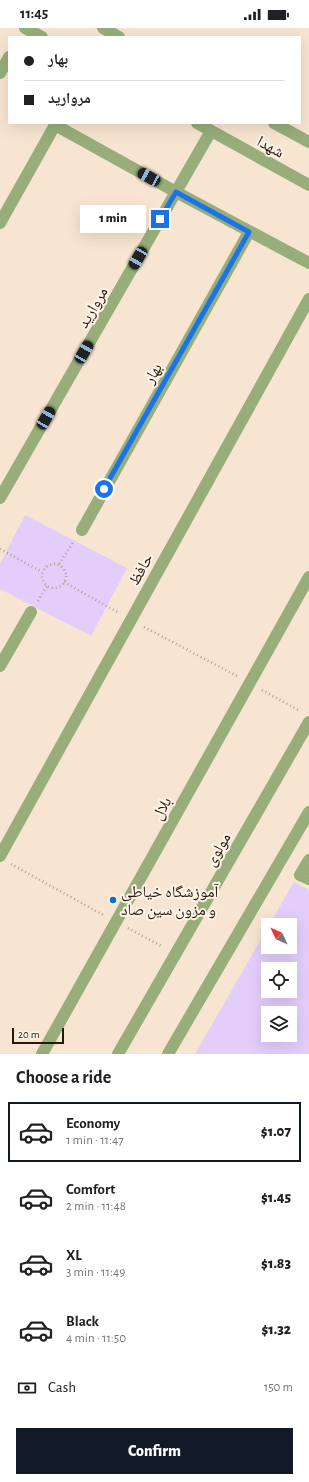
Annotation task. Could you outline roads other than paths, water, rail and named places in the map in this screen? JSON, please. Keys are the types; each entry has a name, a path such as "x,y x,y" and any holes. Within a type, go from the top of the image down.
{"street":[{"path":"25,28 40,36"},
{"path":"103,28 117,36"},
{"path":"0,73 8,59"},
{"name":"شهدا","path":"199,124 309,185"},
{"name":"شهدا","path":"276,124 309,142"},
{"path":"0,223 55,125 249,232 309,263"},
{"name":"مروارید","path":"0,498 211,131"},
{"name":"بهار","path":"82,530 249,232"},
{"name":"حافظ","path":"3,859 130,620 309,299"},
{"name":"بلال","path":"42,1054 309,577"},
{"path":"0,666 31,612"},
{"name":"مولوی","path":"118,1054 176,954 306,717"},
{"path":"168,1054 309,812"},
{"path":"309,860 300,875 309,879"}],"place":[{"name":"آموزشگاه خیاطی و مزون سین صاد","path":"113,900"}]}
